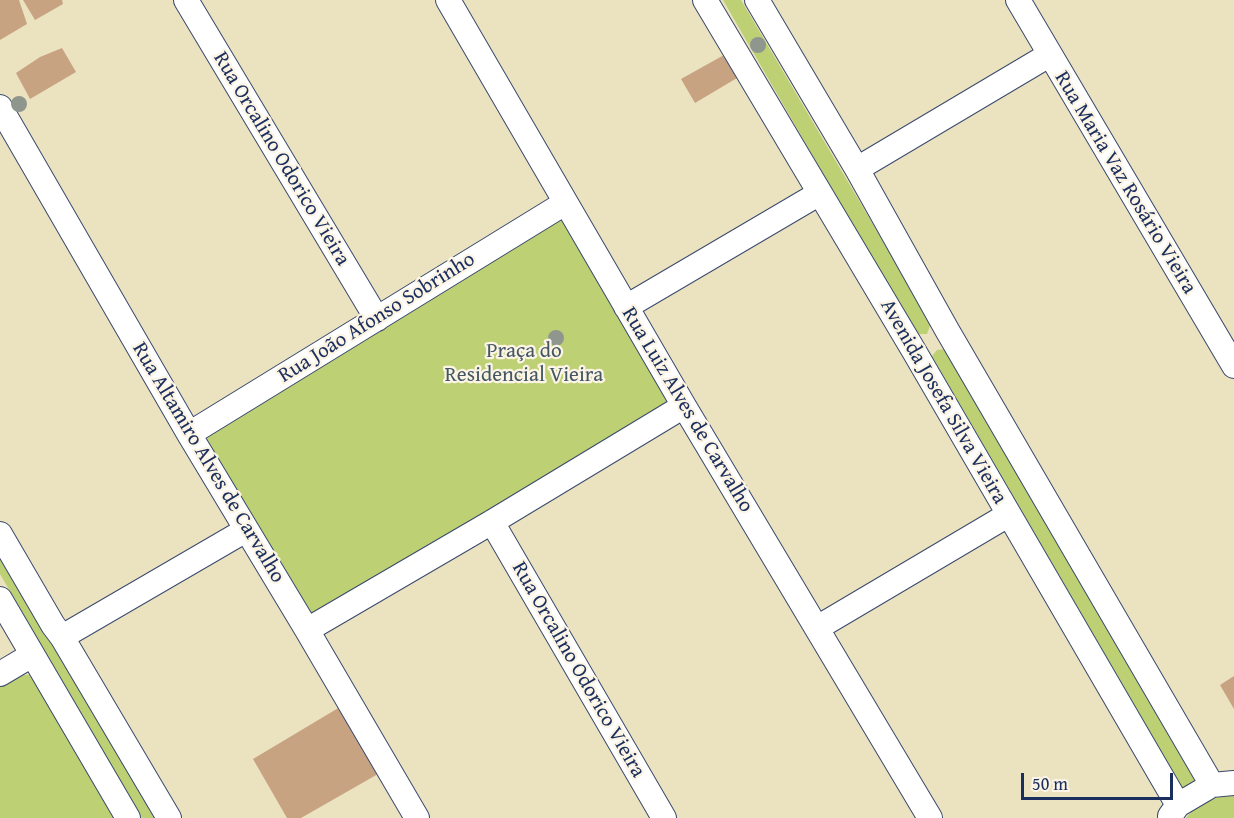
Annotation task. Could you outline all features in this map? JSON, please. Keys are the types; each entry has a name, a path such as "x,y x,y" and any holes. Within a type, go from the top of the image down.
{"street":[{"name":"Rua Orcalino Odorico Vieira","path":"186,0 377,319"},
{"name":"Rua Luiz Alves de Carvalho","path":"448,0 684,406 930,818"},
{"name":"Avenida Josefa Silva Vieira","path":"705,0 1008,514 1173,812"},
{"name":"Avenida Josefa Silva Vieira","path":"757,0 948,330 1223,784"},
{"name":"Rua Maria Vaz Rosário Vieira","path":"1018,0 1234,366"},
{"path":"856,169 1049,55"},
{"name":"Rua Altamiro Alves de Carvalho","path":"0,107 189,434 417,818"},
{"path":"626,307 820,193"},
{"name":"Rua João Afonso Sobrinho","path":"189,434 565,203"},
{"path":"914,351 948,330"},
{"path":"307,630 684,406"},
{"path":"817,628 1008,514"},
{"name":"Rua Orcalino Odorico Vieira","path":"492,522 664,818"},
{"path":"62,637 246,530"},
{"path":"0,534 170,818"},
{"path":"0,599 128,818"},
{"path":"0,674 32,655"},
{"path":"1173,812 1223,784"}],"green space":[{"path":"723,0 741,0 931,323 927,334 917,334"},
{"name":"Praça do Residencial Vieira","path":"562,212 672,403 311,618 201,436"},
{"path":"946,349 1196,781 1190,786 1182,787 932,356 937,350"},
{"path":"0,544 163,818 142,818 0,574"},
{"path":"35,674 116,818 0,818 0,685 15,676"},
{"path":"1223,796 1234,796 1234,818 1186,818 1203,804"}],"building":[{"path":"0,0 19,0 27,24 0,40"},
{"path":"23,0 62,0 63,4 35,20"},
{"path":"62,48 76,72 30,99 16,73 40,57"},
{"path":"724,55 737,78 695,103 681,79"},
{"path":"1234,676 1234,709 1220,685"},
{"path":"340,707 378,774 301,818 287,818 253,759"}]}
